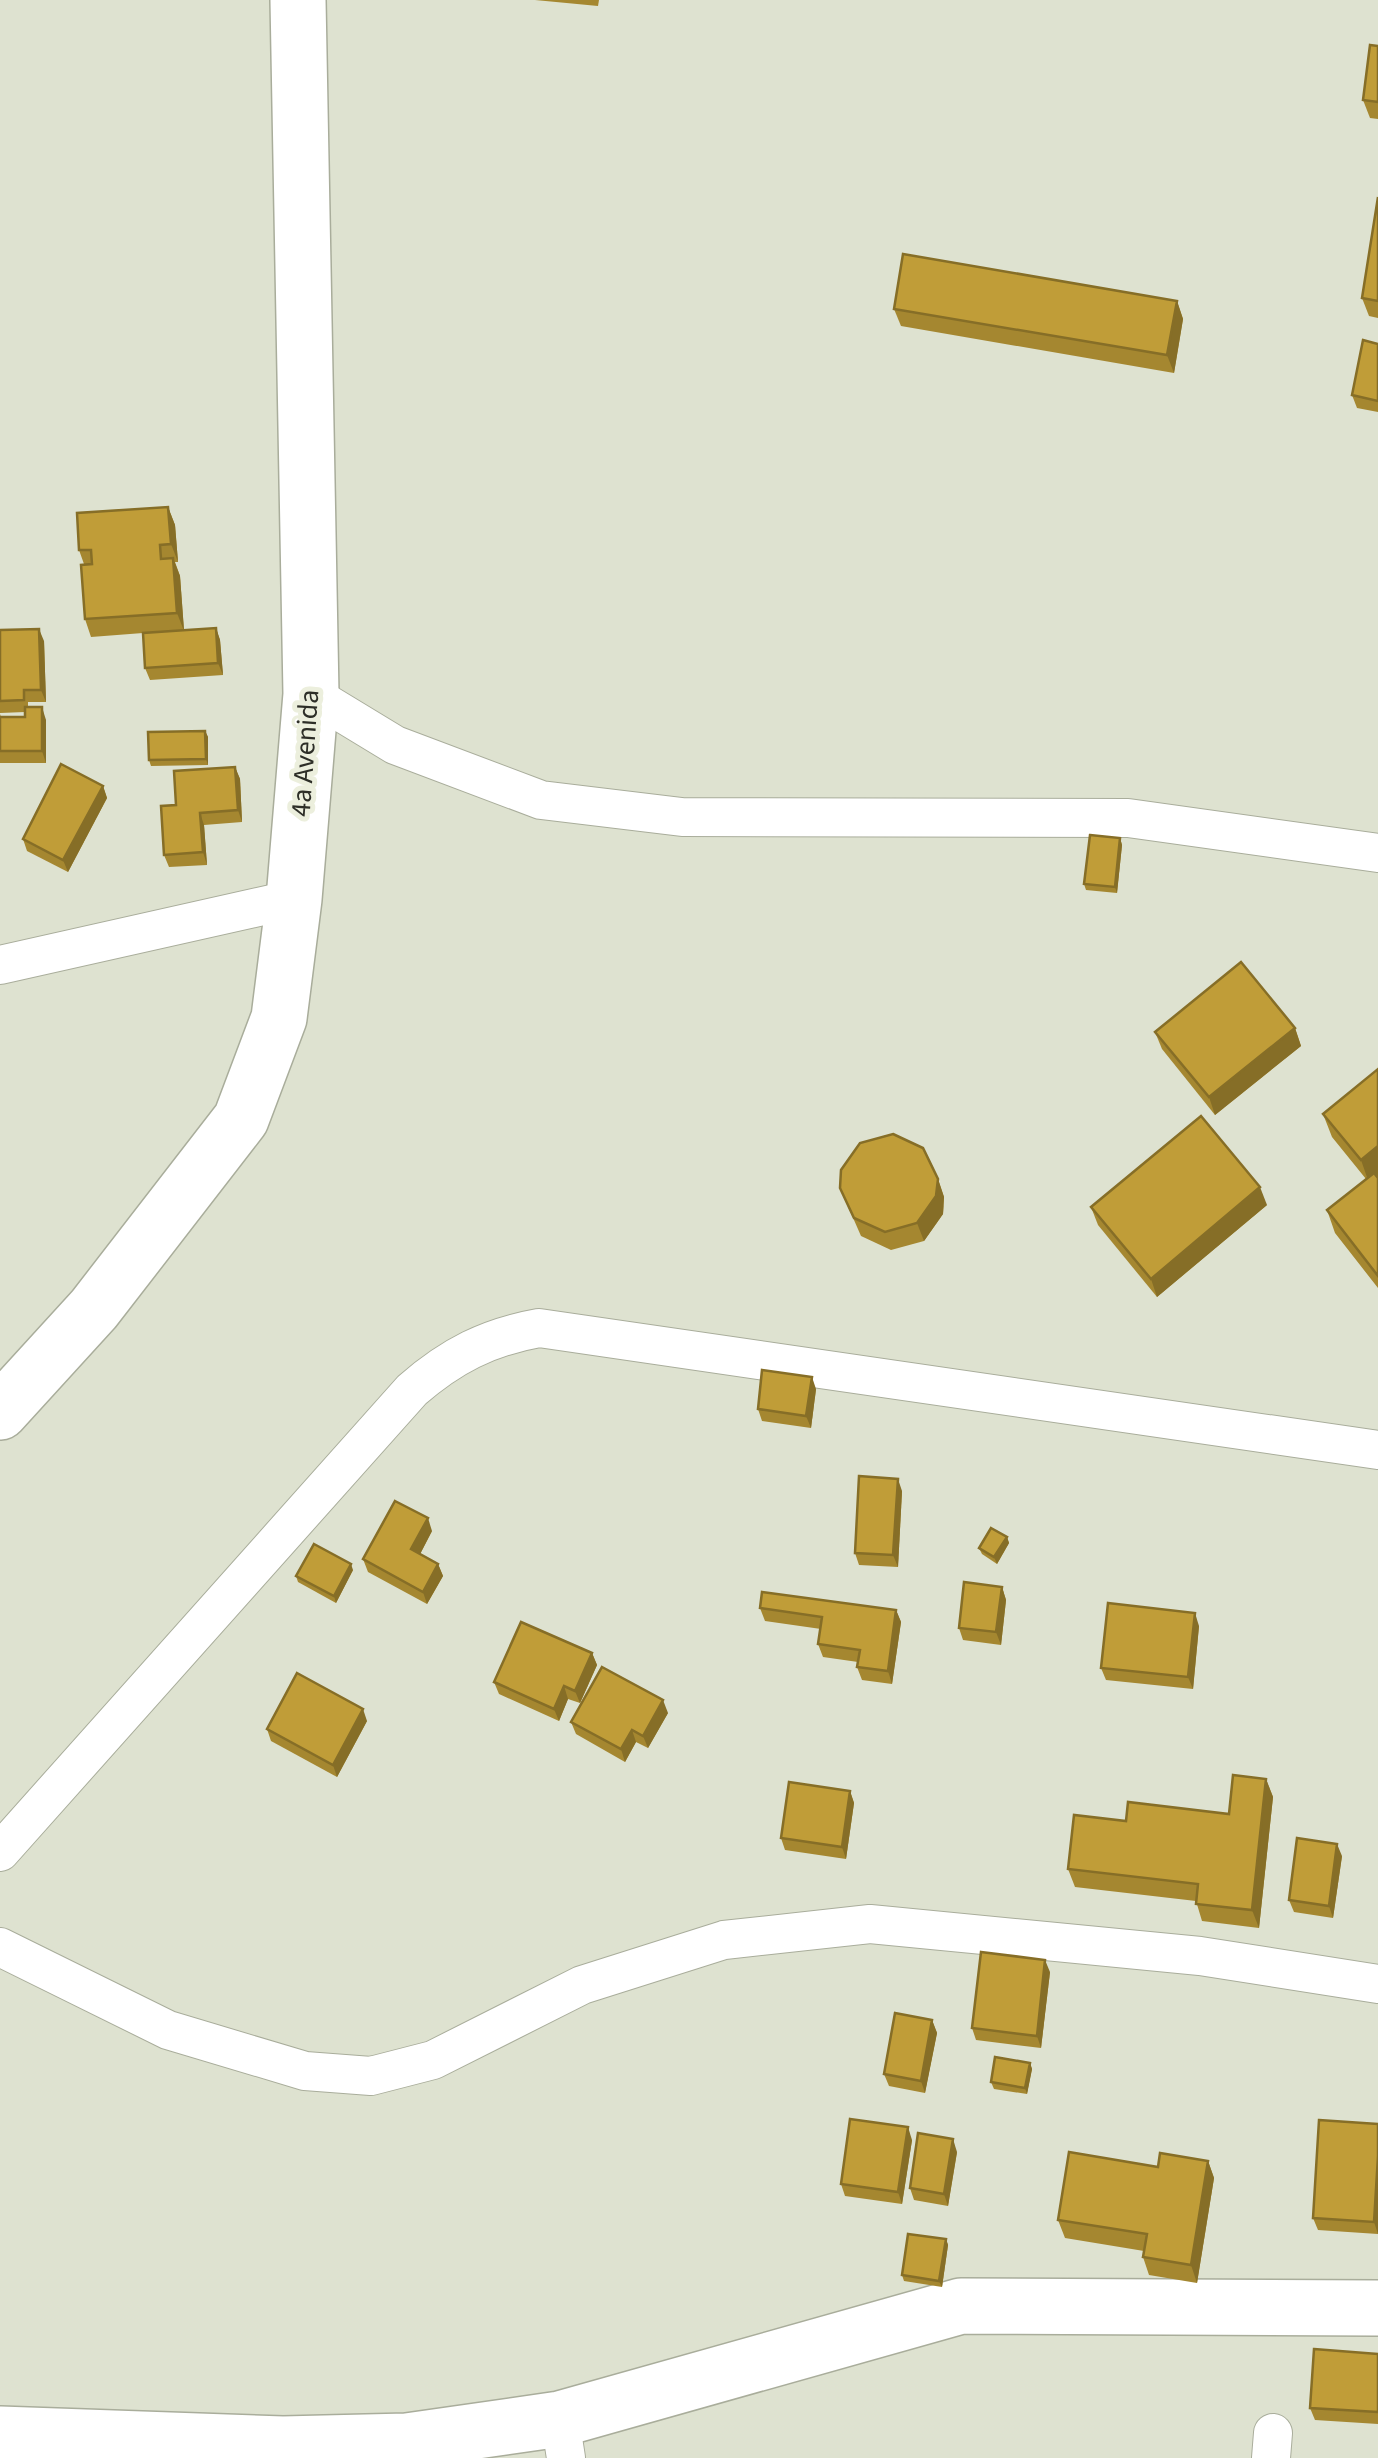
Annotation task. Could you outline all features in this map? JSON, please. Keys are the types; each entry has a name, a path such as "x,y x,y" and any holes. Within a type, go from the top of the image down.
{"street":[{"name":"4a Avenida","path":"0,1412 94,1309 241,1119 279,1018 294,899 311,694 298,0"},
{"path":"311,694 395,745 542,800 682,817 1128,818 1378,853"},
{"path":"0,965 294,899"},
{"path":"0,1852 412,1390 464,1351 513,1332 539,1328 1378,1450"},
{"path":"0,1948 168,2030 306,2071 371,2076 433,2060 582,1985 724,1940 870,1924 1200,1956 1378,1984"},
{"path":"0,2434 283,2444 563,2438 961,2306 1378,2308"}],"building":[{"path":"1370,45 1378,46 1378,102 1363,100"},
{"path":"1378,197 1378,301 1362,298"},
{"path":"903,254 1177,301 1167,355 894,309"},
{"path":"1363,340 1378,344 1378,401 1352,395"},
{"path":"168,507 171,544 160,545 161,559 173,558 177,613 85,619 81,565 92,564 91,550 79,550 77,513"},
{"path":"216,628 218,663 145,668 143,633"},
{"path":"39,629 41,690 24,690 24,700 0,701 0,630"},
{"path":"25,707 42,707 42,751 0,751 0,717 25,717"},
{"path":"205,731 206,759 149,760 148,732"},
{"path":"61,764 103,786 63,860 23,839"},
{"path":"235,767 238,810 200,813 203,852 164,855 161,806 176,805 174,771"},
{"path":"1090,835 1120,838 1115,887 1084,884"},
{"path":"1241,962 1295,1028 1209,1097 1155,1032"},
{"path":"1378,1069 1378,1146 1361,1160 1323,1114"},
{"path":"1201,1116 1260,1187 1151,1279 1091,1207"},
{"path":"893,1134 923,1148 938,1179 936,1196 917,1223 885,1232 854,1218 840,1188 841,1170 860,1143"},
{"path":"1374,1173 1378,1178 1378,1276 1327,1210"},
{"path":"762,1370 812,1377 806,1416 758,1409"},
{"path":"859,1476 898,1479 893,1555 855,1553"},
{"path":"395,1501 428,1518 411,1549 438,1564 423,1592 363,1559"},
{"path":"991,1528 1007,1537 994,1557 979,1548"},
{"path":"314,1544 351,1564 334,1596 296,1576"},
{"path":"964,1582 1002,1587 996,1632 959,1628"},
{"path":"762,1592 896,1610 888,1671 857,1667 860,1650 818,1644 822,1617 760,1608"},
{"path":"1108,1603 1195,1613 1188,1677 1101,1668"},
{"path":"521,1622 592,1653 575,1691 564,1686 554,1709 494,1682"},
{"path":"602,1667 663,1700 643,1736 632,1730 621,1749 571,1722"},
{"path":"297,1673 363,1709 333,1765 267,1729"},
{"path":"1233,1775 1266,1779 1252,1910 1196,1904 1198,1884 1068,1869 1074,1815 1126,1821 1128,1802 1229,1814"},
{"path":"789,1782 850,1791 842,1847 781,1838"},
{"path":"1297,1838 1337,1844 1329,1906 1289,1900"},
{"path":"981,1952 1045,1960 1037,2036 972,2028"},
{"path":"895,2013 932,2020 921,2081 884,2074"},
{"path":"995,2057 1030,2063 1025,2088 991,2082"},
{"path":"850,2119 908,2127 898,2192 841,2184"},
{"path":"1319,2120 1378,2124 1374,2222 1313,2218"},
{"path":"918,2133 953,2139 944,2194 910,2188"},
{"path":"1069,2152 1158,2167 1160,2153 1208,2161 1191,2265 1143,2257 1147,2234 1058,2220"},
{"path":"908,2234 946,2239 939,2281 902,2275"},
{"path":"1314,2349 1378,2354 1378,2412 1310,2408"}]}
